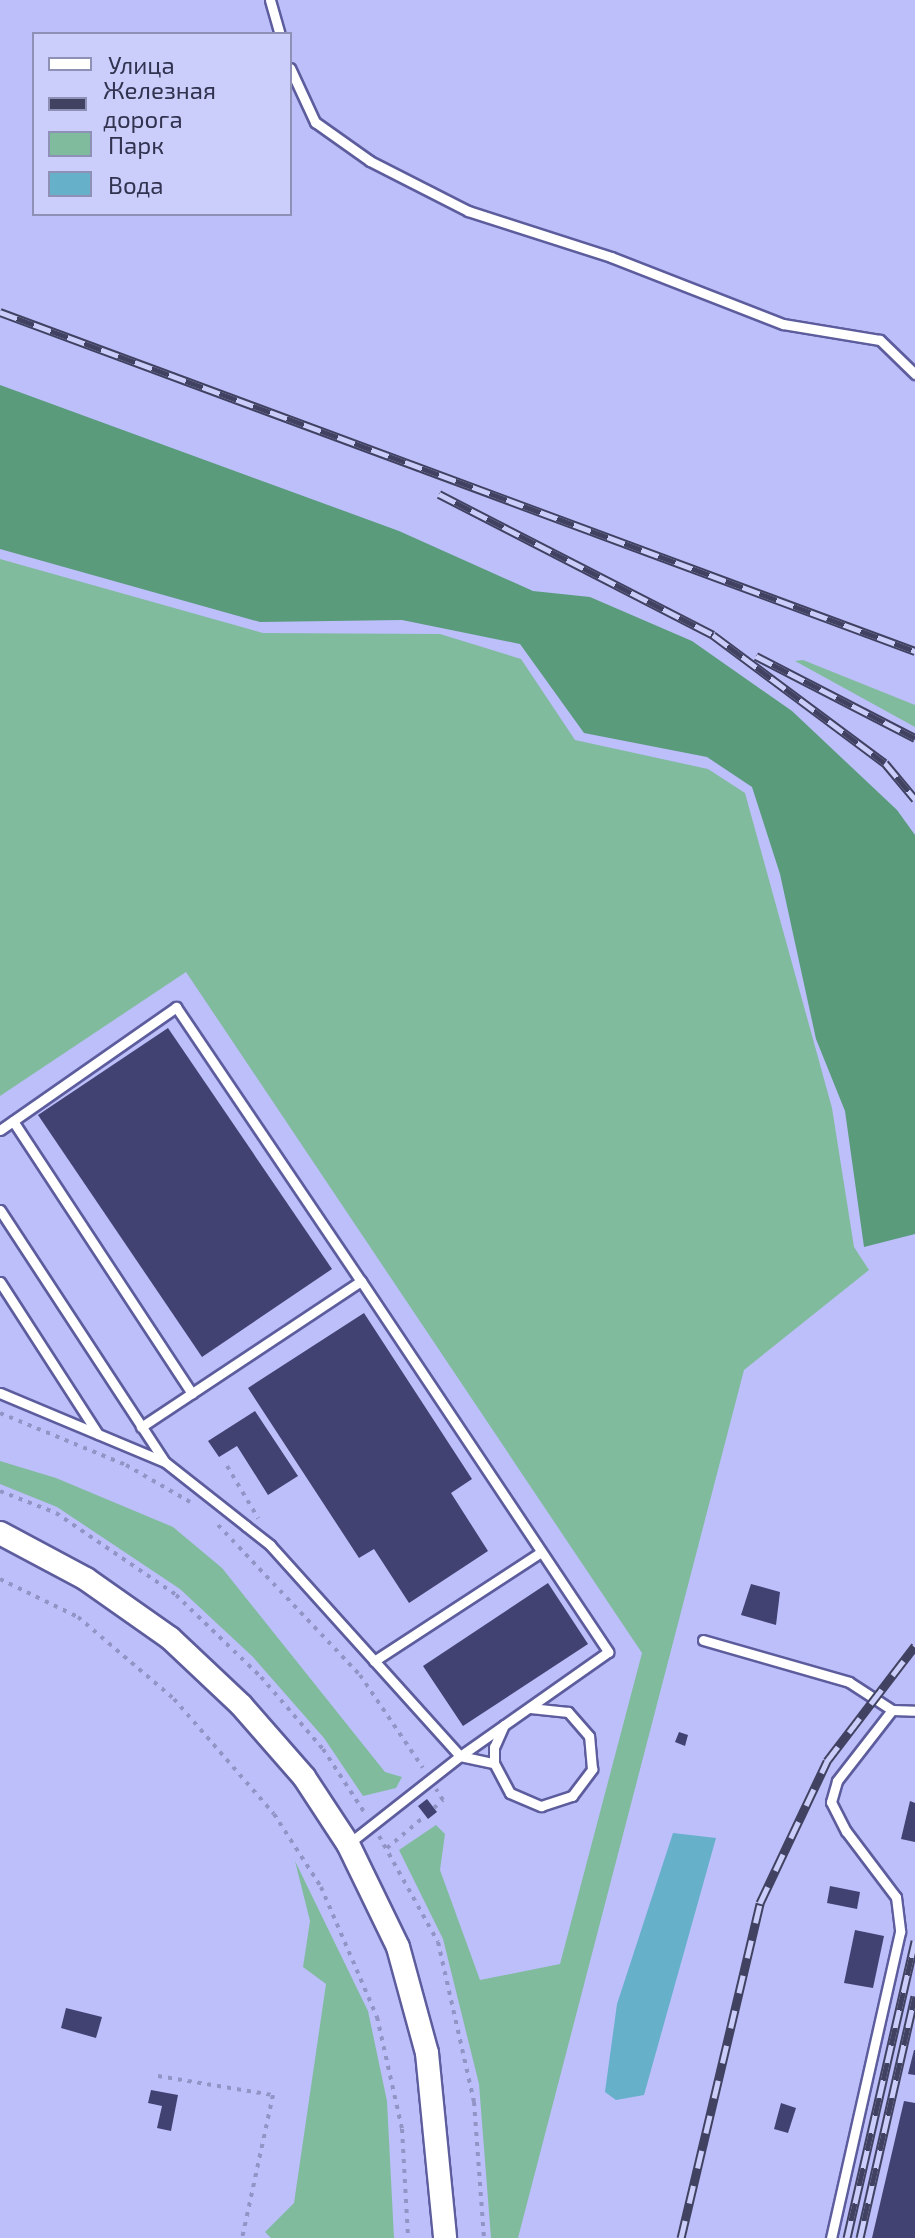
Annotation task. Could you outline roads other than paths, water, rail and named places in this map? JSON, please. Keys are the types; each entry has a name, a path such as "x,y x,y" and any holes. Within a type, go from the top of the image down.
{"street":[{"path":"0,1533 86,1579 170,1638 241,1705 304,1777 348,1844 398,1947 427,2053 445,2238"}],"lane":[{"path":"270,0 279,32"},
{"path":"292,72 315,122 370,161 468,211 611,257 783,324 880,340 915,374"},
{"path":"0,1130 176,1007 608,1652 509,1719 348,1844"},
{"path":"13,1121 192,1393"},
{"path":"0,1210 165,1462"},
{"path":"141,1427 361,1281"},
{"path":"0,1282 99,1436"},
{"path":"0,1393 165,1462 270,1545 460,1756 494,1763"},
{"path":"374,1661 541,1552"},
{"path":"703,1640 849,1682 892,1710 915,1711"},
{"path":"509,1719 494,1747 494,1763 510,1793 532,1804 557,1804 584,1784 593,1752 581,1722 553,1707 522,1710"},
{"path":"831,2238 900,1932 896,1897 846,1831 831,1802 837,1781 892,1710"}],"water":[{"path":"673,1833 716,1838 644,2095 616,2100 605,2092 617,2004"}],"railway":[{"path":"0,312 915,651"},
{"path":"439,494 713,635 885,763 915,799"},
{"path":"756,656 915,738"},
{"path":"681,2238 760,1903 827,1761 915,1646"},
{"path":"847,2238 915,1941"},
{"path":"860,2238 915,1996"}]}
